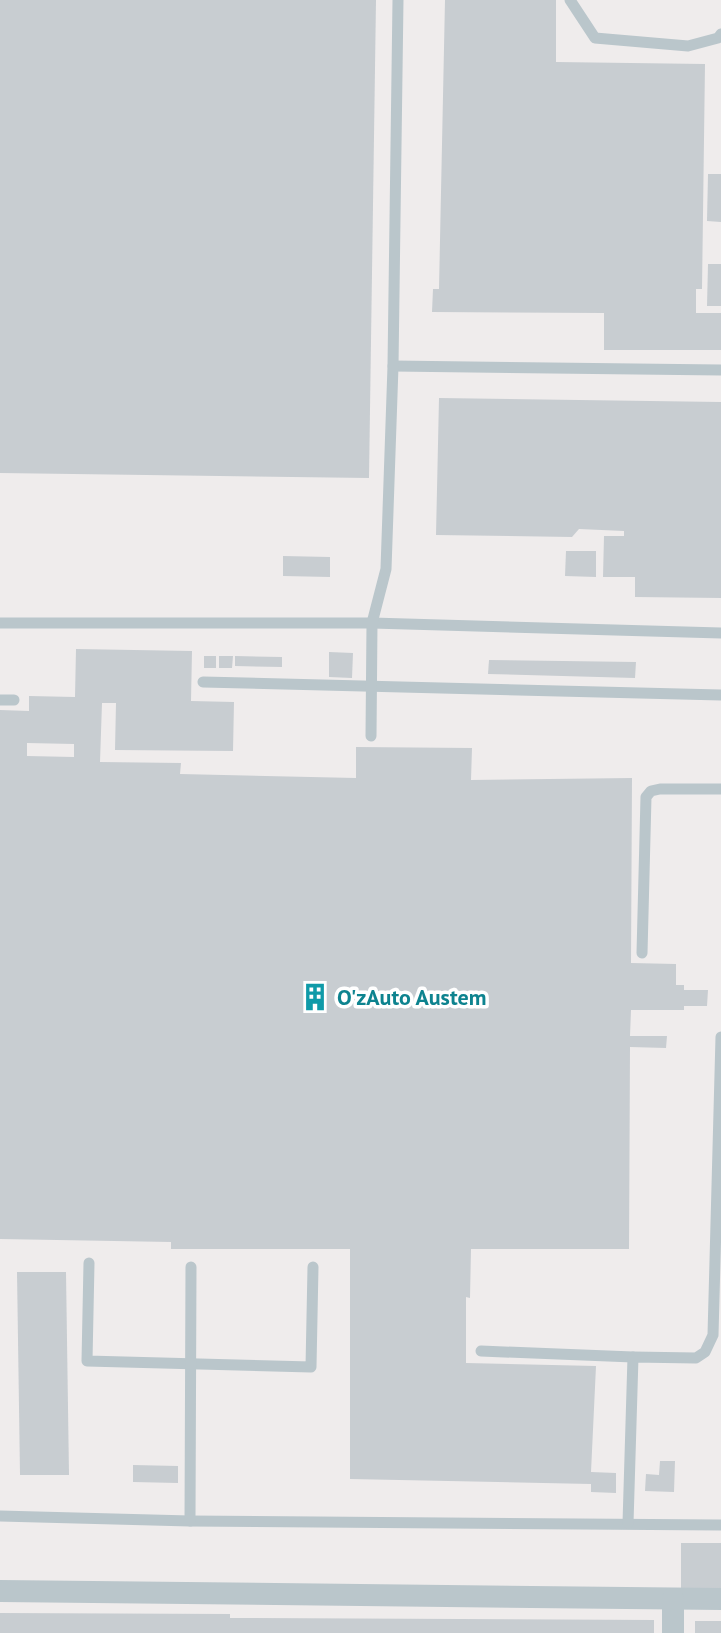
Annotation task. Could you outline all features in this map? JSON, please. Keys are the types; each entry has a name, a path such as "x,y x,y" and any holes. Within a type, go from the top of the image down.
{"street":[{"path":"0,1591 721,1599"},
{"path":"673,1599 673,1633"}],"lane":[{"path":"371,736 372,623 386,569 393,366 398,0"},
{"path":"570,0 595,38 688,46 718,38 721,34"},
{"path":"393,366 721,370"},
{"path":"0,623 372,623 721,633"},
{"path":"203,682 721,695"},
{"path":"0,700 14,700"},
{"path":"642,953 643,806 646,797 651,791 660,789 721,789"},
{"path":"481,1351 696,1358 705,1352 713,1335 721,1037"},
{"path":"89,1263 87,1361 311,1367 313,1267"},
{"path":"190,1521 191,1267"},
{"path":"628,1523 633,1357"},
{"path":"0,1516 190,1521 721,1525"}],"building":[{"path":"0,0 376,0 369,478 0,473"},
{"path":"445,0 556,0 556,62 705,64 702,289 696,289 696,313 721,313 721,350 604,350 604,313 432,312 433,289 439,289"},
{"path":"708,174 721,174 721,222 707,221"},
{"path":"708,264 721,264 721,306 707,306"},
{"path":"439,398 721,402 721,598 635,597 635,577 603,577 604,536 624,536 624,531 579,529 572,537 436,535"},
{"path":"566,551 596,551 596,577 565,576"},
{"path":"283,556 330,557 330,577 283,576"},
{"name":"O'zAuto Austem","path":"76,649 192,651 191,701 234,702 233,751 115,750 116,703 102,703 100,762 181,763 180,774 356,778 356,747 472,748 471,780 632,778 631,963 676,964 676,985 684,985 684,990 708,990 707,1006 684,1006 684,1010 631,1010 630,1036 667,1036 666,1048 630,1047 629,1249 471,1249 470,1298 466,1297 466,1363 596,1366 591,1472 616,1473 616,1493 591,1492 591,1484 350,1479 350,1249 171,1249 171,1242 0,1239 0,710 29,711 29,696 75,697","holes":["27,743 74,744 74,757 27,756"]},
{"path":"329,652 353,653 352,678 329,677"},
{"path":"204,656 216,656 216,668 204,668"},
{"path":"219,656 233,656 232,668 219,668"},
{"path":"235,656 282,657 282,667 235,666"},
{"path":"489,660 636,662 635,678 488,674"},
{"path":"17,1272 66,1272 69,1475 20,1475"},
{"path":"660,1461 675,1461 674,1492 645,1491 646,1474 659,1475"},
{"path":"133,1465 178,1466 178,1483 133,1482"},
{"path":"681,1543 721,1543 721,1591 681,1591"},
{"path":"0,1613 230,1614 230,1618 654,1620 654,1633 0,1633"},
{"path":"695,1621 721,1621 721,1633 695,1633"}],"place":[{"name":"O'zAuto Austem","path":"315,997"}]}
